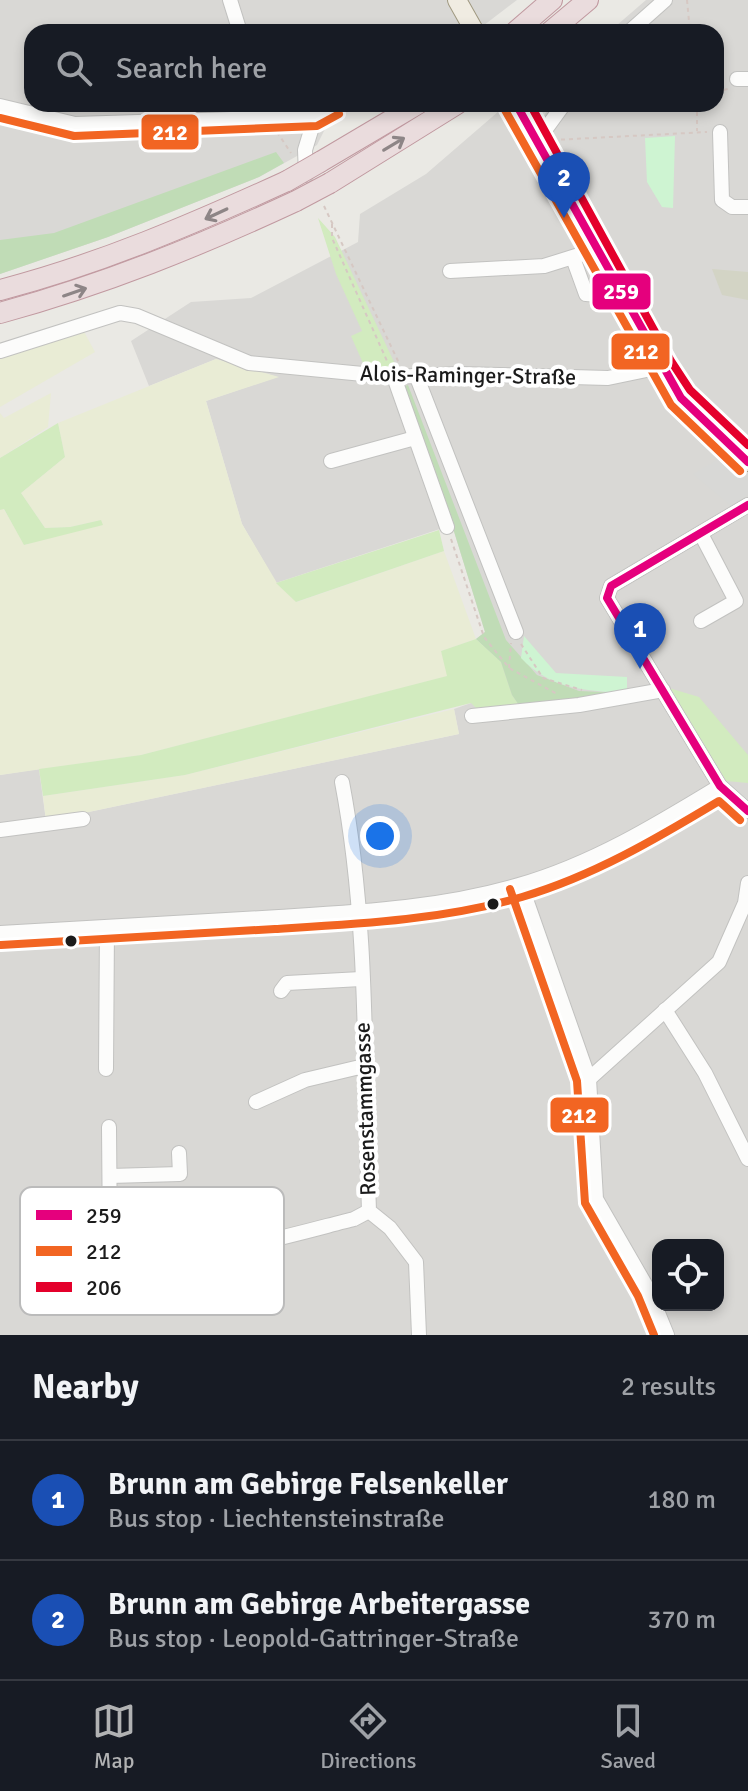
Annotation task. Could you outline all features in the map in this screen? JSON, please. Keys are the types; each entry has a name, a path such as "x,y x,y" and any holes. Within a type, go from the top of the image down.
{"highway":[{"path":"524,24 552,0"},
{"path":"560,24 588,0"},
{"path":"0,290 59,274 176,232 304,173 405,112"},
{"path":"0,313 64,296 183,254 296,201 325,191 445,112"}],"main road":[{"path":"457,0 467,24"},
{"path":"522,112 541,135 595,250 661,367 690,407 748,462"}],"street":[{"path":"230,0 238,24"},
{"path":"638,24 665,0"},
{"path":"0,106 24,112"},
{"path":"25,112 75,124 250,112"},
{"path":"282,112 319,112"},
{"path":"541,135 558,112"},
{"path":"304,173 305,150 316,114"},
{"path":"720,132 722,200 732,207 748,207"},
{"path":"450,271 544,266 595,250"},
{"path":"573,258 586,294 621,297"},
{"name":"Alois-Raminger-Straße","path":"0,351 120,313 137,316 249,363 405,376 608,378 661,367"},
{"path":"405,376 415,438 447,527"},
{"path":"405,376 516,632"},
{"path":"331,461 415,438"},
{"path":"745,803 720,786 607,598 611,586 748,505"},
{"path":"701,534 736,601 701,621"},
{"path":"472,716 579,705 663,690"},
{"name":"Rosenstammgasse","path":"342,782 355,849 359,912 369,1211 390,1228 416,1262 419,1335"},
{"path":"0,933 359,912 455,901 521,885 631,840 720,786"},
{"path":"0,830 83,819"},
{"path":"589,1079 719,962 746,904 748,883"},
{"path":"521,885 589,1079 596,1199 649,1291 667,1335"},
{"path":"106,1069 107,927"},
{"path":"281,991 287,983 361,979"},
{"path":"665,1010 705,1073 748,1159"},
{"path":"256,1102 305,1080 364,1066"},
{"path":"109,1127 110,1187"},
{"path":"110,1176 180,1174 179,1153"},
{"path":"284,1236 354,1219 369,1211"}],"path":[{"path":"687,0 689,24"},
{"path":"266,112 304,173"},
{"path":"697,112 697,133"},
{"path":"541,135 552,140 720,132"},
{"path":"325,191 333,222 405,376"},
{"path":"333,222 332,238 405,376"},
{"path":"447,527 484,637 509,668 579,705"},
{"path":"509,668 511,636 516,632 524,653 543,678 588,690"}],"shaded area":[{"path":"0,0 517,0 486,24 24,24 24,112 335,112 317,145 259,177 108,237 0,274"},
{"path":"646,0 748,0 748,1335 0,1335 0,775 39,769 46,821 459,734 454,709 471,703 501,663 476,639 485,632 452,525 276,583 242,524 206,401 277,377 216,359 149,386 131,341 191,302 251,298 358,242 360,214 426,174 498,112 543,117 546,112 724,112 724,24 618,24"},
{"path":"712,269 748,272 748,300 722,295"},
{"path":"720,458 748,481 748,495 730,505 693,474"}],"green space":[{"path":"675,136 673,208 662,207 647,182 645,138"},
{"path":"276,152 284,163 259,177 108,237 0,274 0,240 54,233"},
{"path":"318,218 335,237 395,364 392,369 366,370 351,336 362,331 336,274"},
{"path":"82,328 95,352 0,407 0,354"},
{"path":"216,359 279,377 206,401 242,524 277,583 297,602 444,551 476,639 441,651 448,676 141,755 0,775 0,510 3,508 25,545 101,520 70,527 45,528 21,493 65,457 58,423"},
{"path":"408,385 506,640 537,675 579,691 627,693 521,708 512,695 501,662 476,639 485,632 452,525 402,387"},
{"path":"51,393 48,427 0,458 0,413 4,418"},
{"path":"58,423 65,457 21,493 45,528 70,527 101,520 103,525 24,545 4,509 0,510 0,458"},
{"path":"439,530 444,551 296,602 276,583"},
{"path":"524,636 556,673 627,677 627,693 583,689 544,676 521,658"},
{"path":"476,639 501,662 512,695 521,708 479,711 471,703 185,775 43,796 39,769 141,755 447,676 441,651"},
{"path":"669,688 699,697 748,755 748,783 726,781"},
{"path":"454,709 459,734 46,821 43,796 185,775"}],"transit line":[{"name":"212","path":"506,112 671,405 740,471"},
{"name":"259","path":"520,112 681,398 748,462"},
{"name":"206","path":"534,112 671,361 690,390 748,445"},
{"name":"212","path":"0,118 74,136 317,126 339,114"},
{"name":"259","path":"748,505 611,586 607,598 720,786 748,811"},
{"name":"212","path":"1,945 337,925 461,911 522,897 574,878 648,843 719,801 740,820"},
{"name":"212","path":"510,889 577,1081 585,1203 638,1296 654,1335"}],"place":[{"name":"Brunn am Gebirge Arbeitergasse","path":"564,218"},
{"name":"Brunn am Gebirge Felsenkeller","path":"640,669"}]}
